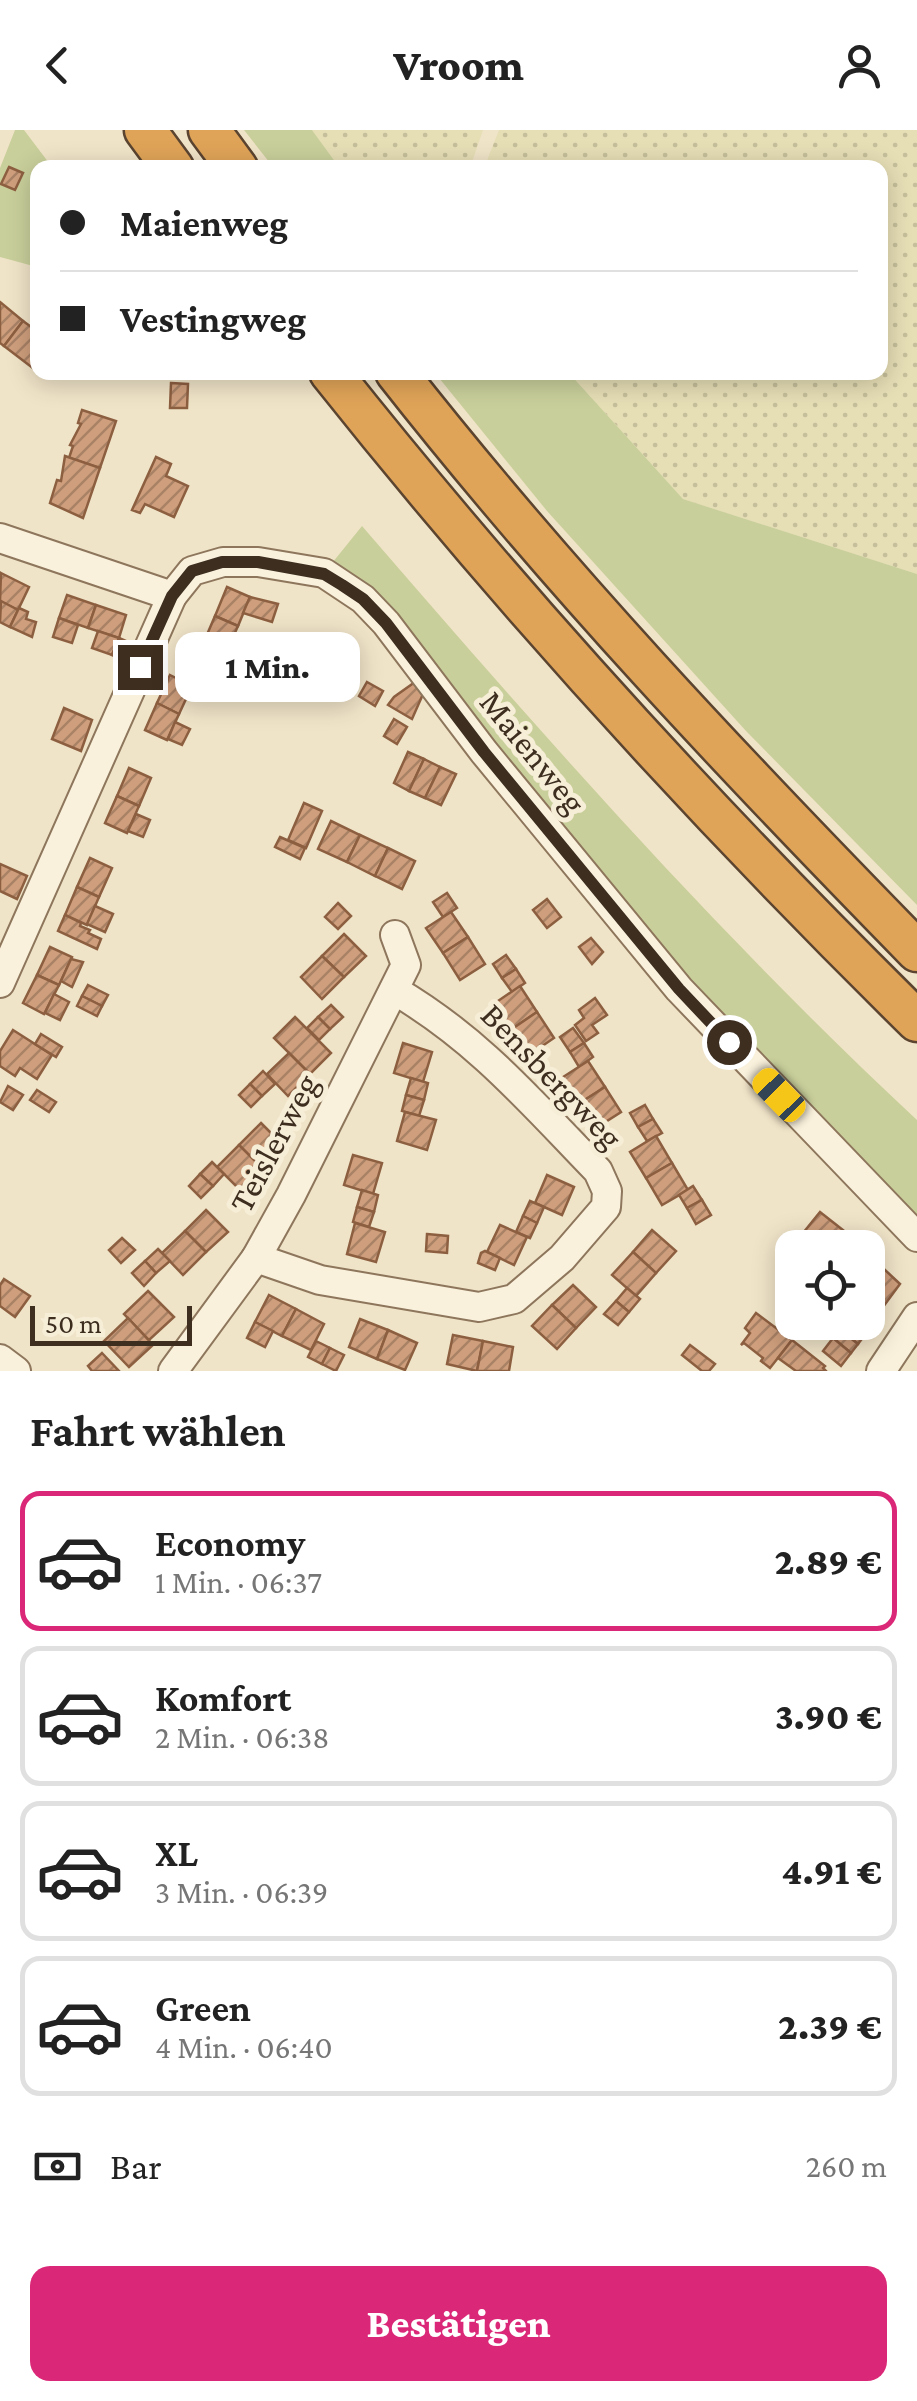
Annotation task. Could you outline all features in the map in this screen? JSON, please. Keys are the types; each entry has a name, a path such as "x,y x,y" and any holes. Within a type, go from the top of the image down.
{"highway":[{"path":"145,130 167,160"},
{"path":"209,130 231,160"},
{"path":"336,380 398,458 567,654 718,821 917,1022"},
{"path":"403,380 561,571 709,736 917,951"}],"street":[{"path":"0,538 172,596 8,947 0,983"},
{"name":"Maienweg","path":"172,596 192,571 222,562 258,562 324,574 363,599 679,989 917,1237"},
{"name":"Teislerweg","path":"173,1371 256,1258 291,1195 406,965 395,935"},
{"name":"Bensbergweg","path":"256,1258 320,1280 479,1307 514,1299 562,1258 606,1206 607,1191 598,1171 482,1050 439,1016 394,990"},
{"path":"882,1371 917,1317"},
{"path":"0,1359 16,1371"}],"shaded area":[{"path":"312,130 483,130 473,160 334,160"},
{"path":"499,130 917,130 917,574 683,499 575,380 888,380 888,160 487,160"}],"green space":[{"path":"15,130 24,130 47,160 30,160 30,265 0,257 0,168"},
{"path":"244,130 312,130 334,160 268,160"},
{"path":"441,380 575,380 683,499 917,574 917,905 746,731 547,511"},
{"path":"362,526 563,756 701,905 917,1120 917,1237 324,573"}],"building":[{"path":"9,167 23,173 15,190 1,184"},
{"path":"0,302 23,321 4,346 0,343"},
{"path":"23,321 30,326 30,366 4,346"},
{"path":"171,383 188,384 187,408 170,408"},
{"path":"82,410 116,421 100,468 69,458"},
{"path":"65,456 100,468 83,518 50,503 57,480 61,481"},
{"path":"156,457 171,464 166,476 188,486 174,517 145,504 140,513 132,510"},
{"path":"1,573 29,587 18,610 0,601"},
{"path":"227,587 250,597 238,626 215,616"},
{"path":"67,595 96,605 88,628 59,618"},
{"path":"250,597 278,604 272,622 243,613"},
{"path":"1,601 18,610 10,627 0,622"},
{"path":"96,605 126,615 119,638 88,628"},
{"path":"19,608 28,612 26,619 36,622 32,637 10,627"},
{"path":"215,616 238,626 226,653 203,644"},
{"path":"59,618 78,625 72,643 53,637"},
{"path":"98,631 119,638 112,655 92,648"},
{"path":"119,638 137,646 130,662 112,655"},
{"path":"170,675 192,686 179,714 157,703"},
{"path":"367,682 383,691 375,706 359,696"},
{"path":"415,682 423,694 412,719 388,705"},
{"path":"157,703 179,714 167,740 145,730"},
{"path":"64,708 92,720 81,751 52,739"},
{"path":"394,719 407,727 397,744 384,736"},
{"path":"175,722 190,729 182,745 168,739"},
{"path":"408,752 424,759 409,791 394,783"},
{"path":"424,759 440,767 425,798 409,791"},
{"path":"440,767 456,774 441,805 425,798"},
{"path":"129,768 151,778 139,806 117,796"},
{"path":"117,796 139,806 127,833 105,823"},
{"path":"304,803 322,811 306,848 288,840"},
{"path":"136,814 150,820 143,837 128,831"},
{"path":"331,821 360,835 347,862 318,849"},
{"path":"360,835 388,848 375,876 347,862"},
{"path":"280,837 305,848 300,859 275,847"},
{"path":"388,848 415,861 402,889 375,876"},
{"path":"90,858 112,868 99,897 77,887"},
{"path":"0,864 27,876 17,899 0,891"},
{"path":"77,887 99,897 87,925 65,915"},
{"path":"447,893 457,908 443,917 433,902"},
{"path":"547,899 561,917 547,928 533,910"},
{"path":"338,903 351,916 338,929 325,917"},
{"path":"95,906 113,914 105,932 87,924"},
{"path":"451,912 468,937 443,953 426,928"},
{"path":"65,915 101,939 97,949 58,931"},
{"path":"344,934 366,956 344,977 322,956"},
{"path":"468,937 485,964 460,980 443,953"},
{"path":"591,938 603,952 592,964 579,947"},
{"path":"50,947 72,957 59,985 37,975"},
{"path":"506,955 516,969 502,978 493,964"},
{"path":"322,956 344,977 322,999 301,977"},
{"path":"71,959 83,962 72,987 61,981"},
{"path":"516,969 525,983 512,992 502,978"},
{"path":"37,975 59,985 44,1014 23,1003"},
{"path":"88,985 108,995 102,1006 82,996"},
{"path":"520,986 537,1012 512,1029 495,1003"},
{"path":"54,994 69,1002 60,1020 45,1013"},
{"path":"82,996 102,1006 97,1016 77,1006"},
{"path":"595,998 607,1015 592,1025 598,1033 586,1041 575,1025 584,1018 579,1010"},
{"path":"331,1005 343,1017 330,1029 318,1017"},
{"path":"537,1012 554,1038 529,1055 512,1029"},
{"path":"295,1017 331,1053 310,1074 274,1038"},
{"path":"318,1017 330,1029 319,1040 307,1028"},
{"path":"573,1028 584,1043 570,1052 560,1037"},
{"path":"13,1030 52,1055 37,1079 20,1068 15,1076 0,1066 0,1051"},
{"path":"41,1034 62,1047 56,1057 35,1044"},
{"path":"403,1043 432,1052 423,1082 394,1073"},
{"path":"584,1043 593,1057 579,1067 570,1052"},
{"path":"289,1053 310,1074 288,1096 267,1074"},
{"path":"588,1061 605,1087 580,1103 563,1077"},
{"path":"263,1071 275,1084 262,1096 250,1084"},
{"path":"411,1078 428,1083 424,1100 406,1095"},
{"path":"250,1084 262,1096 251,1107 239,1095"},
{"path":"8,1086 23,1095 13,1110 0,1102"},
{"path":"605,1087 621,1112 596,1128 580,1103"},
{"path":"37,1090 56,1102 49,1112 30,1100"},
{"path":"406,1095 424,1100 419,1116 402,1111"},
{"path":"645,1105 653,1119 638,1127 630,1113"},
{"path":"405,1112 436,1120 427,1150 397,1141"},
{"path":"653,1119 662,1133 647,1141 638,1127"},
{"path":"261,1123 283,1145 261,1167 239,1145"},
{"path":"656,1136 672,1163 646,1178 630,1152"},
{"path":"239,1145 261,1167 239,1189 217,1167"},
{"path":"353,1155 382,1163 373,1194 344,1185"},
{"path":"212,1162 224,1174 213,1186 200,1174"},
{"path":"672,1163 688,1190 662,1205 646,1178"},
{"path":"200,1174 213,1186 201,1198 189,1186"},
{"path":"547,1175 574,1187 562,1215 535,1203"},
{"path":"693,1186 702,1200 687,1208 679,1195"},
{"path":"362,1190 378,1195 374,1212 357,1207"},
{"path":"702,1200 711,1215 696,1224 687,1208"},
{"path":"530,1201 544,1207 537,1223 523,1216"},
{"path":"357,1207 374,1212 369,1227 353,1222"},
{"path":"206,1210 228,1232 206,1252 185,1231"},
{"path":"820,1212 843,1230 805,1230"},
{"path":"523,1216 537,1223 530,1238 516,1232"},
{"path":"355,1223 385,1232 376,1262 347,1254"},
{"path":"500,1225 527,1237 514,1265 487,1252"},
{"path":"652,1230 676,1251 656,1273 633,1252"},
{"path":"185,1231 206,1252 183,1275 162,1253"},
{"path":"427,1234 448,1236 447,1253 426,1251"},
{"path":"122,1238 135,1250 121,1263 109,1250"},
{"path":"158,1249 170,1261 156,1273 145,1261"},
{"path":"485,1251 500,1258 495,1270 478,1263"},
{"path":"633,1252 656,1273 636,1296 612,1275"},
{"path":"145,1261 156,1273 144,1286 132,1273"},
{"path":"885,1270 900,1284 885,1304"},
{"path":"4,1279 30,1296 15,1317 0,1306 0,1285"},
{"path":"573,1285 596,1307 576,1328 552,1305"},
{"path":"627,1288 640,1299 629,1312 616,1301"},
{"path":"148,1291 174,1317 149,1340 124,1314"},
{"path":"269,1295 296,1309 282,1336 255,1322"},
{"path":"616,1301 629,1312 618,1325 604,1314"},
{"path":"552,1305 576,1328 557,1349 532,1326"},
{"path":"296,1309 324,1324 311,1350 282,1336"},
{"path":"756,1313 775,1327 775,1340 792,1340 770,1368 761,1361 763,1358 744,1343 741,1345 750,1333 745,1328"},
{"path":"128,1318 153,1345 129,1367 104,1341"},
{"path":"360,1319 388,1330 377,1359 349,1347"},
{"path":"255,1322 273,1331 265,1347 247,1338"},
{"path":"388,1330 417,1343 405,1370 377,1359"},
{"path":"453,1335 483,1341 477,1371 447,1364"},
{"path":"792,1340 825,1366 826,1371 796,1371 778,1358"},
{"path":"835,1340 853,1340 858,1344 851,1353"},
{"path":"835,1340 851,1353 841,1366 823,1351"},
{"path":"316,1341 330,1348 322,1364 308,1357"},
{"path":"483,1341 513,1347 509,1371 477,1371"},
{"path":"690,1345 715,1364 709,1371 702,1371 682,1355"},
{"path":"330,1348 344,1355 336,1371 322,1364"},
{"path":"102,1353 119,1371 92,1371 88,1366"}],"route":[{"path":"140,667 172,596 192,571 222,562 258,562 324,574 342,585 363,599 386,623 484,752 679,989 729,1042"}]}
